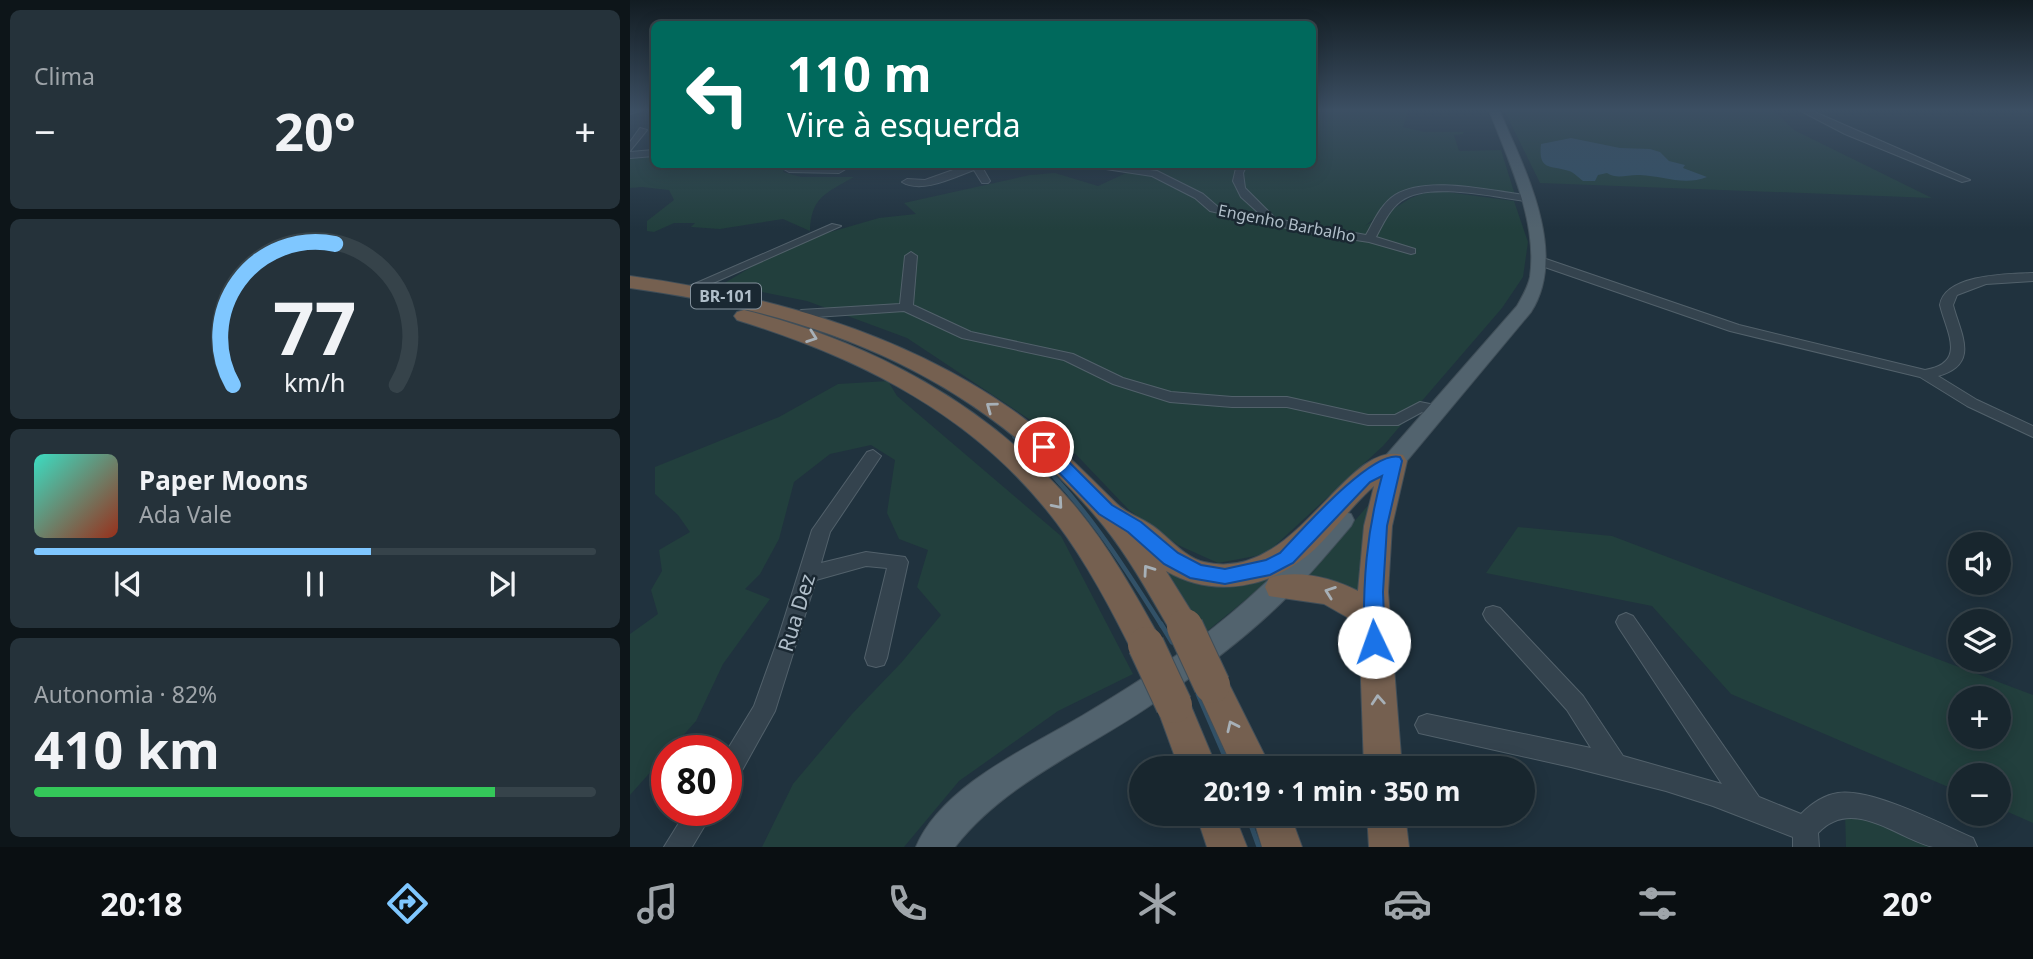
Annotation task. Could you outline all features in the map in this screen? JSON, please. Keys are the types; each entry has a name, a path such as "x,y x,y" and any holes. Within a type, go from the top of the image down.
{"highway":[{"name":"BR-101","path":"630,282 691,289 801,314 865,337 969,391 1044,447 1105,509 1185,627 1246,756"},
{"name":"BR-101","path":"630,295 712,308 816,338 912,383 967,417 1030,472 1066,514 1109,576 1146,645 1174,705 1193,756"},
{"path":"1105,509 1134,527 1181,565 1209,576 1238,575 1270,567 1287,558 1364,478 1394,461"},
{"path":"1382,756 1373,617 1378,526 1394,461"},
{"path":"1280,587 1312,586 1344,597 1373,617"},
{"path":"1219,826 1227,847"},
{"path":"1275,826 1282,847"},
{"path":"1387,826 1389,847"}],"main road":[{"path":"933,847 962,813 986,791 1119,710 1229,632 1280,587 1440,410 1525,308 1537,282 1539,247 1526,198 1508,150"}],"street":[{"path":"1890,150 1965,180"},
{"path":"630,155 651,153"},
{"path":"789,169 842,168"},
{"path":"907,182 926,183 967,168"},
{"path":"977,168 985,181"},
{"name":"Engenho Barbalho","path":"1111,168 1154,173 1199,196 1214,209 1310,230 1370,239 1375,225 1387,209 1401,196 1411,192 1432,190 1526,198"},
{"path":"1241,168 1238,175 1240,191 1273,220"},
{"path":"691,289 836,226"},
{"path":"1370,239 1410,251"},
{"path":"906,307 911,256"},
{"path":"1540,261 1735,327 1925,374 1972,403 2033,432"},
{"path":"1925,374 1946,369 1952,364 1957,353 1957,328 1947,307 1947,301 1954,292 1993,279 2033,277"},
{"path":"801,314 906,307 967,335 1068,357 1127,384 1170,397 1232,402 1287,402 1368,420 1398,419 1420,407 1440,410"},
{"name":"Rua Dez","path":"742,748 764,712 821,530 873,456"},
{"path":"809,574 866,559 898,562 876,658"},
{"path":"1493,614 1575,703 1615,765"},
{"path":"1626,621 1749,803"},
{"path":"1427,725 1615,765 1749,803 1806,838 1829,808 1841,805 1872,811 1965,847"},
{"path":"677,847 691,826"}],"green space":[{"path":"1316,150 1501,150 1515,195 1425,187 1402,191 1390,206 1365,226 1411,198 1432,190 1514,201 1528,242 1523,277 1502,308 1383,446 1266,554 1218,563 1178,545 1129,510 1065,443 907,338 807,301 723,284 789,244 879,218 916,214 904,203 1030,175 1055,173 1098,186 1126,173 1105,168 1316,168"},
{"path":"1523,150 1834,150 1932,198 1540,183"},
{"path":"651,155 651,168 785,168 783,172 801,177 854,177 828,192 817,203 813,210 810,231 783,219 720,229 691,227 695,223 674,223 654,232 647,231 647,221 674,200 669,190 630,188 630,157"},
{"path":"888,381 897,396 1061,536 1133,674 1058,711 959,781 904,847 762,847 793,784 941,615 917,587 928,550 899,539 887,513 895,460 871,445 830,454 794,482 779,539 760,574 745,589 770,599 723,664 696,721 684,735 651,735 651,771 630,795 630,634 658,614 651,590 662,571 659,550 690,532 678,515 655,494 655,467 779,417 838,384"},
{"path":"1378,494 1361,598 1304,579"},
{"path":"1518,527 1612,536 1948,663 1948,672 1972,672 2009,686 1948,686 1948,749 2011,749 2011,687 2033,695 2033,823 2011,813 2011,763 1948,763 1948,787 1731,694 1652,606 1486,573"},
{"path":"1149,547 1181,571 1292,562 1206,632"},
{"path":"1845,811 1935,847 1846,847"}],"water":[{"path":"1541,150 1652,150 1660,152 1669,161 1685,165 1683,168 1707,177 1682,181 1640,175 1615,176 1607,173 1598,175 1595,181 1583,181 1571,172 1544,163"}],"waterway":[{"path":"1014,437 1027,450"},
{"path":"1026,448 1083,511 1116,555 1162,626"},
{"path":"1161,624 1172,642"},
{"path":"1198,694 1225,756"},
{"path":"1251,826 1259,847"}],"route":[{"path":"1044,447 1105,509 1150,539 1171,559 1197,573 1209,576 1238,575 1279,563 1305,541 1364,478 1394,461 1378,526 1373,592 1374,642"}]}
